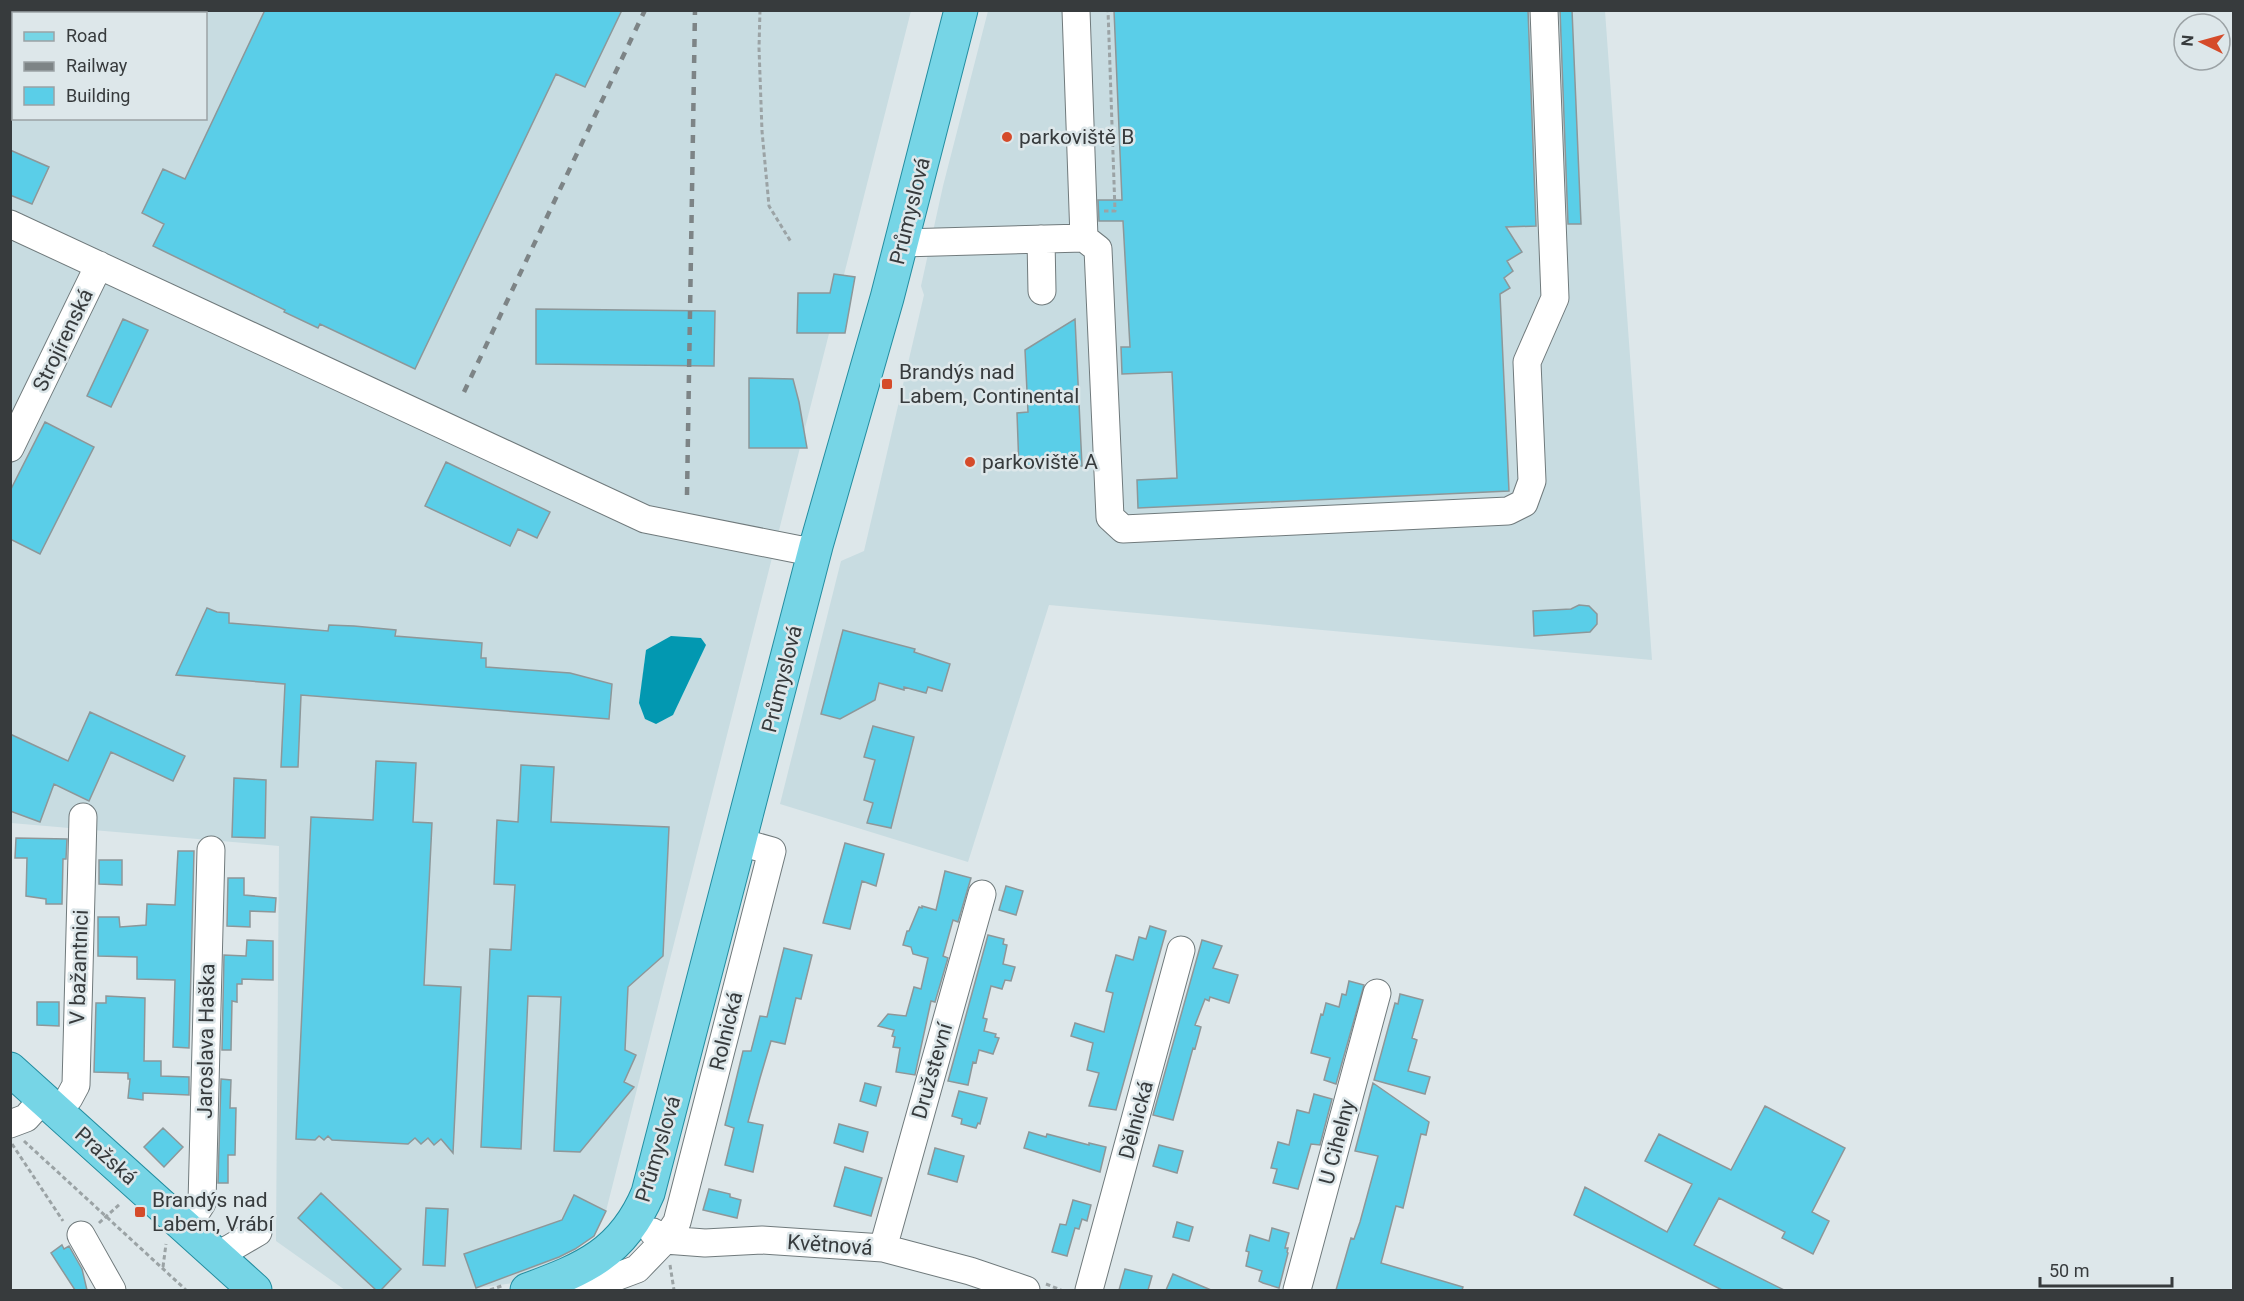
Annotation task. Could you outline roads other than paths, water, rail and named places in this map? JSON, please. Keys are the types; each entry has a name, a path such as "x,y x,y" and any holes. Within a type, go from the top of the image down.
{"main road":[{"name":"Průmyslová","path":"527,1290 585,1267 612,1247 635,1219 648,1193 816,546 902,243 961,10"},
{"name":"Pražská","path":"10,1069 50,1105 176,1236 218,1256 255,1290"}],"street":[{"path":"1076,10 1084,238"},
{"path":"902,243 1084,238 1098,249 1110,517 1123,529 1508,511 1524,503 1532,482 1527,362 1555,298 1544,10"},
{"path":"10,224 645,519 801,550 816,546"},
{"path":"1041,239 1042,291"},
{"name":"Strojírenská","path":"10,448 99,265"},
{"name":"V bažantnici","path":"14,1129 26,1118 69,1098 76,1085 83,817"},
{"name":"Rolnická","path":"665,1240 677,1222 772,851 740,842"},
{"name":"Jaroslava Haška","path":"176,1236 202,1203 211,850"},
{"name":"Družstevní","path":"883,1248 981,894"},
{"name":"Dělnická","path":"1089,1290 1181,950"},
{"name":"U Cihelny","path":"1297,1290 1377,993"},
{"path":"580,1290 637,1269 665,1240 635,1219"},
{"path":"218,1256 258,1232"},
{"path":"81,1235 112,1290"},
{"name":"Květnová","path":"665,1240 705,1242 762,1240 883,1248 970,1271 1026,1290"}],"water":[{"path":"671,636 701,638 706,645 673,715 656,724 645,719 639,703 646,650"}],"railway":[{"path":"464,392 645,10"},
{"path":"687,495 695,10"}],"place":[{"name":"parkoviště B","path":"1007,137"},
{"name":"Brandýs nad Labem, Continental","path":"887,384"},
{"name":"parkoviště A","path":"970,462"},
{"name":"Brandýs nad Labem, Vrábí","path":"140,1212"}]}
